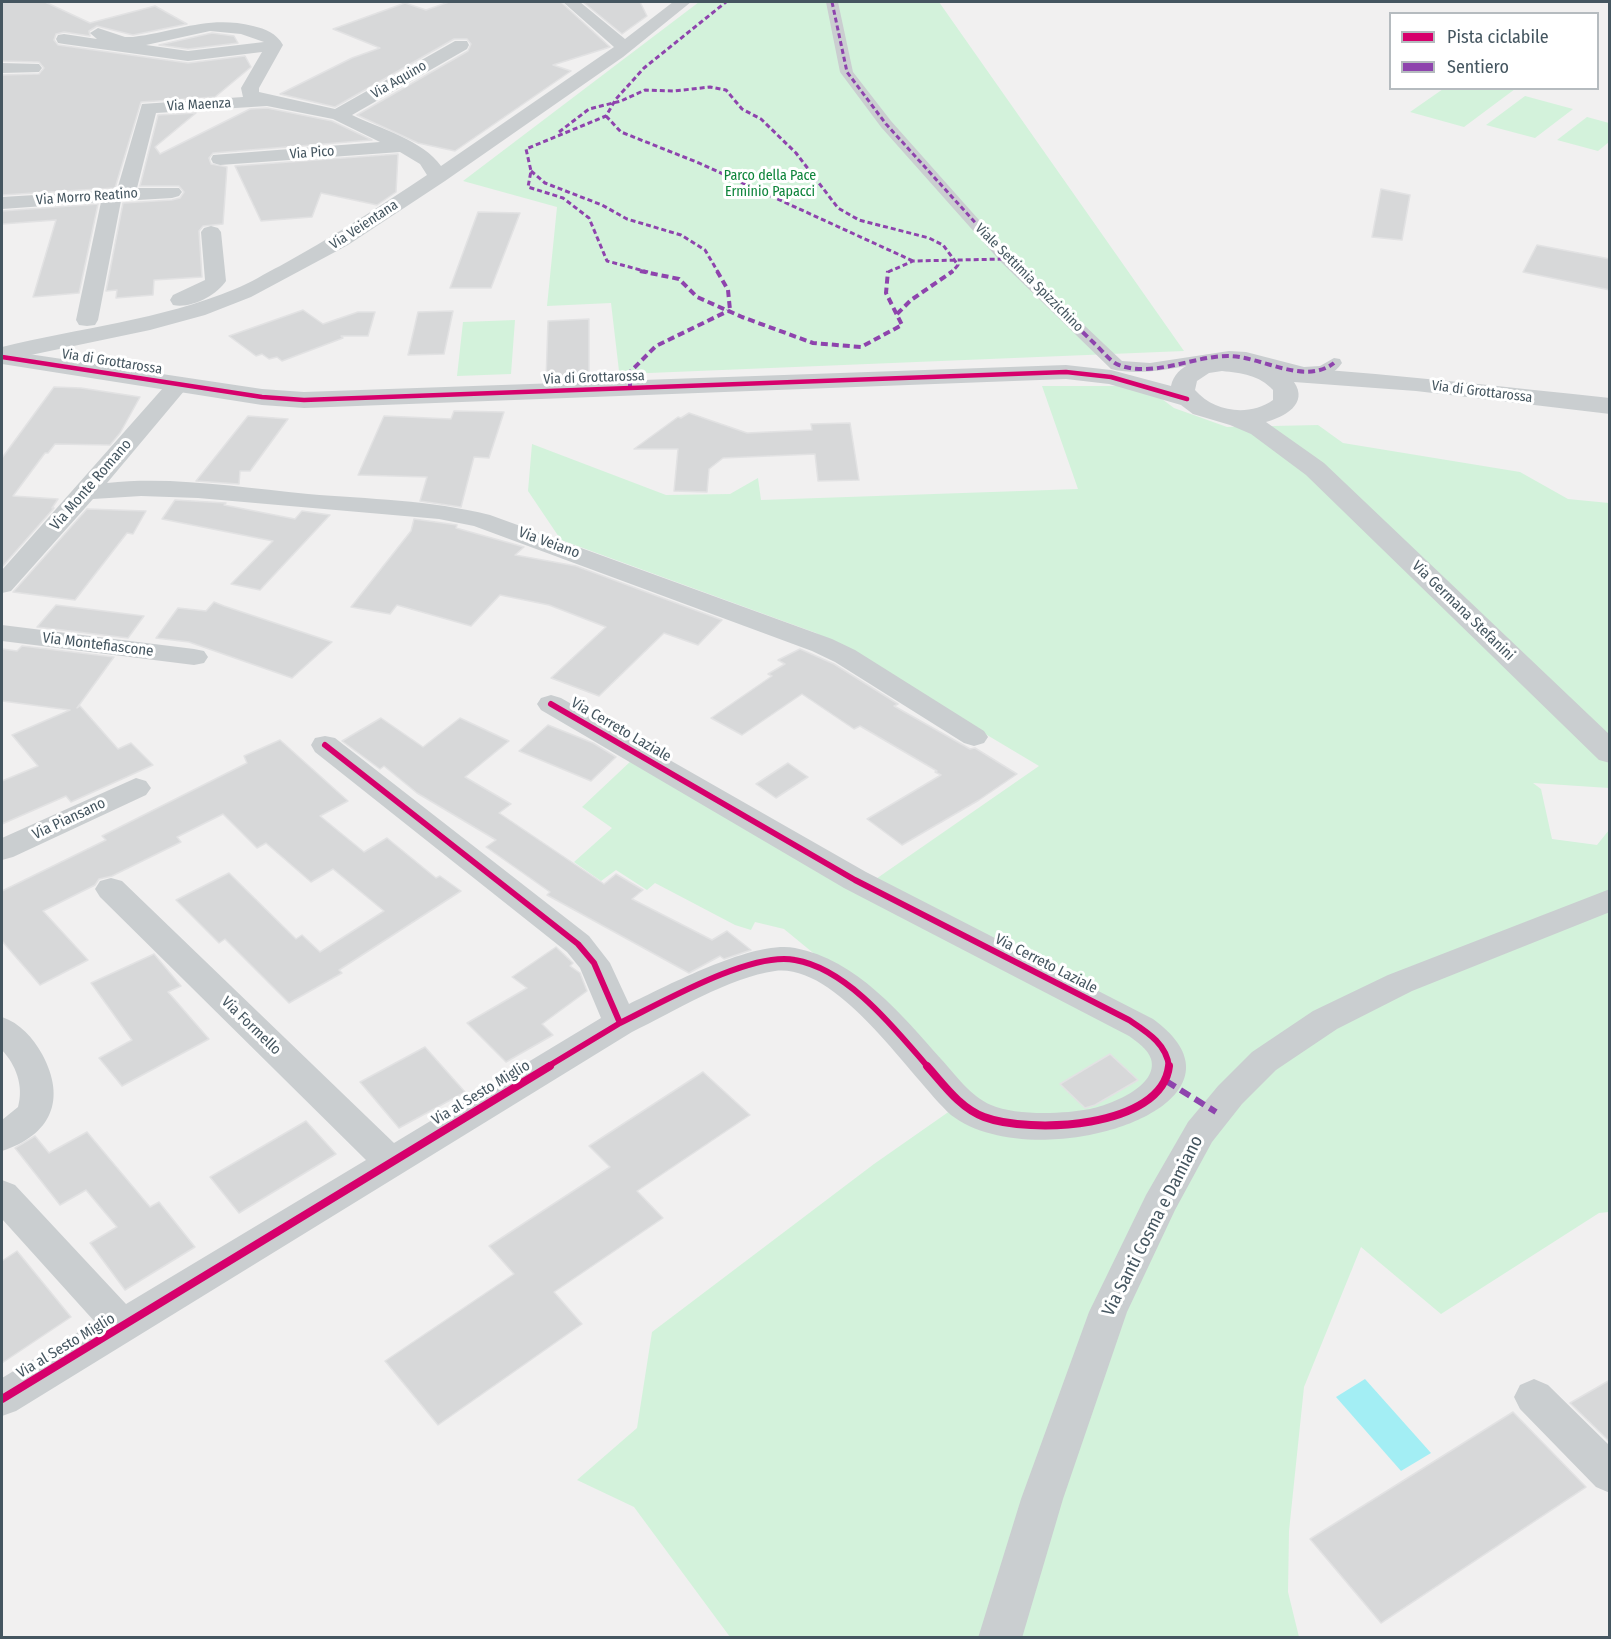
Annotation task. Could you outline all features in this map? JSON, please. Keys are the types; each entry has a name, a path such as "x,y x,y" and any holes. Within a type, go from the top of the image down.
{"street":[{"path":"571,2 625,47"},
{"name":"Via Veientana","path":"2,356 51,342 142,325 197,310 244,293 341,241 438,177 625,47 683,2"},
{"name":"Viale Settimia Spizzichino","path":"832,2 847,72 886,124 1006,259 1117,365 1130,368 1159,367 1211,356 1246,357 1297,371 1323,370 1334,363"},
{"path":"98,33 123,42 133,42 200,27 220,26 261,34 272,39 275,45"},
{"path":"64,39 181,55 237,52 275,45"},
{"path":"275,45 249,90 254,97 338,115 404,146 427,160 438,177"},
{"name":"Via Aquino","path":"338,115 461,45"},
{"path":"2,68 33,68"},
{"name":"Via Maenza","path":"119,195 148,108 267,101"},
{"name":"Via Pico","path":"220,159 404,146"},
{"name":"Via Morro Reatino","path":"2,203 172,192"},
{"path":"87,320 119,195"},
{"path":"2,335 165,304 211,287 216,281 211,232"},
{"name":"Via di Grottarossa","path":"2,356 262,397 317,400 1066,372 1110,377 1187,399 1206,410 1234,417 1262,415 1284,403 1355,380"},
{"name":"Via di Grottarossa","path":"1110,377 1216,365 1237,365 1267,373 1416,384 1610,406"},
{"path":"1187,399 1182,391 1182,383 1196,369"},
{"name":"Via Germana Stefanini","path":"1267,373 1283,385 1290,430 1315,469"},
{"name":"Via Monte Romano","path":"2,585 179,384"},
{"name":"Via Germana Stefanini","path":"1234,417 1260,429 1315,469 1610,753"},
{"name":"Via Veiano","path":"86,492 122,489 199,491 433,512 481,520 822,645 845,656 974,737"},
{"name":"Via Montefiascone","path":"2,633 194,657"},
{"name":"Via Cerreto Laziale","path":"551,704 855,880 1090,1000 1148,1033 1165,1052 1168,1074 1166,1081 1152,1095 1125,1112 1105,1120 1045,1126 991,1119 974,1113 962,1103 856,993 826,970 796,960 775,960 748,966 620,1023"},
{"path":"325,745 578,944 594,963 620,1023"},
{"name":"Via Piansano","path":"2,850 136,788"},
{"name":"Via Formello","path":"111,889 391,1162"},
{"name":"Via Santi Cosma e Damiano","path":"1000,1638 1042,1499 1108,1312 1159,1205 1200,1132 1230,1095 1264,1061 1325,1020 1400,983 1610,900"},
{"name":"Via al Sesto Miglio","path":"2,1399 620,1023"},
{"path":"2,1030 27,1057 35,1078 38,1102 32,1116 25,1123 2,1137"},
{"path":"2,1195 122,1326"},
{"path":"1534,1397 1610,1474"}],"green space":[{"name":"Parco della Pace Erminio Papacci","path":"699,2 939,2 1184,351 649,373 619,371 611,303 547,306 557,207 463,181"},
{"path":"1442,90 1514,90 1464,127 1410,112"},
{"path":"1525,96 1573,109 1535,138 1486,125"},
{"path":"1587,117 1609,123 1609,142 1598,151 1557,140"},
{"path":"515,320 511,374 457,376 463,322"},
{"path":"1042,386 1119,386 1154,393 1174,408 1227,427 1318,425 1343,443 1520,472 1568,499 1609,503 1609,788 1533,783 1541,789 1552,839 1597,845 1609,830 1609,1212 1599,1213 1441,1314 1361,1247 1304,1387 1289,1531 1288,1592 1299,1637 730,1637 634,1507 577,1480 637,1428 652,1332 874,1164 967,1099 919,1040 784,929 755,922 751,930 735,925 655,883 647,890 616,870 601,881 574,862 612,828 582,807 632,760 860,890 1039,766 816,633 561,540 528,491 532,444 666,495 730,494 758,478 761,500 1078,489"}],"water":[{"path":"1365,1379 1431,1453 1401,1471 1336,1397"}],"building":[{"path":"2,2 45,2 90,23 155,6 187,24 133,35 97,26 89,31 90,36 64,32 56,34 54,40 58,45 188,63 245,56 251,67 215,97 141,102 115,188 2,195 2,75 39,74 44,68 39,62 2,61"},
{"path":"449,2 561,2 610,47 553,65 571,71 455,151 418,143 357,115 468,51 471,44 467,39 454,39 335,107 280,94 352,58 380,48 333,29 405,3 426,10"},
{"path":"583,2 640,2 647,16 622,34"},
{"path":"212,33 234,36 238,43 188,49 159,45"},
{"path":"267,108 332,121 372,140 213,153 209,158 211,164 227,167 223,224 203,226 199,231 202,277 154,280 153,295 116,298 117,290 106,291 123,203 172,200 180,198 184,192 179,186 140,186 158,115 196,113 155,147 160,154 250,109"},
{"path":"398,154 396,192 377,205 321,193 312,217 261,221 235,166"},
{"path":"1381,189 1410,195 1402,240 1372,237"},
{"path":"98,204 79,293 33,297 56,220 2,224 2,211"},
{"path":"478,212 520,213 491,288 450,288"},
{"path":"1537,245 1610,259 1610,290 1523,272"},
{"path":"303,310 323,324 358,312 375,312 368,336 341,336 343,338 282,361 277,357 269,359 262,354 256,356 229,336"},
{"path":"453,311 444,354 408,355 418,312"},
{"path":"589,319 589,378 546,380 548,321"},
{"path":"54,387 81,388 140,397 120,433 110,445 55,444 48,453 45,453 13,496 58,499 52,508 54,508 2,567 2,458"},
{"path":"454,411 504,412 489,458 474,457 461,507 420,501 427,477 358,475 384,416 451,419"},
{"path":"689,413 747,433 812,430 811,424 850,423 859,480 818,481 815,454 723,458 709,469 707,492 674,491 678,449 634,449 678,417 681,418"},
{"path":"248,416 288,419 250,471 240,471 239,484 196,481"},
{"path":"175,500 226,503 224,505 295,519 302,511 330,515 260,590 231,584 273,541 162,519"},
{"path":"87,509 146,511 133,534 127,533 75,600 13,592"},
{"path":"414,519 457,525 456,528 524,547 515,555 576,566 722,620 698,645 664,633 599,696 551,678 606,627 549,605 500,595 471,626 397,605 390,614 351,607 411,531"},
{"path":"214,602 332,642 292,678 189,642 156,638 178,608 206,611"},
{"path":"56,605 144,616 128,638 37,627"},
{"path":"22,646 114,657 77,708 80,706 118,749 131,743 153,765 71,802 66,796 2,824 2,781 38,766 12,735 70,710 2,701 2,649 17,651"},
{"path":"800,649 834,664 898,704 894,706 970,749 975,748 1017,774 979,800 902,845 867,819 941,775 935,772 937,771 860,726 854,729 802,694 742,735 711,718 772,676 768,674 785,664 778,660"},
{"path":"381,718 423,747 460,718 509,741 465,777 511,804 499,813 604,884 616,874 643,890 632,899 712,940 727,931 751,950 724,959 720,956 689,973 547,895 550,892 486,847 496,840 417,793 384,766 380,769 342,741"},
{"path":"548,725 593,743 616,757 591,781 519,751"},
{"path":"280,740 348,801 320,816 364,852 387,838 436,878 440,876 461,891 339,970 342,973 289,1003 225,939 219,943 176,900 229,873 296,939 302,935 320,952 384,911 333,869 311,882 266,843 257,848 223,814 177,837 181,842 112,876 99,879 95,885 43,911 88,960 40,985 2,941 2,891 106,840 102,836 247,763 244,756"},
{"path":"788,763 808,777 776,798 756,784"},
{"path":"556,947 573,963 570,966 580,973 587,991 542,1024 553,1035 506,1062 467,1023 527,988 512,977"},
{"path":"154,954 181,986 168,992 209,1039 122,1086 99,1058 132,1040 91,983"},
{"path":"425,1047 465,1092 399,1128 360,1082"},
{"path":"1110,1054 1138,1080 1095,1105 1085,1108 1060,1084"},
{"path":"703,1072 750,1115 637,1191 663,1218 554,1292 582,1324 438,1425 385,1361 514,1274 489,1246 610,1167 589,1146"},
{"path":"306,1121 336,1154 239,1213 210,1177"},
{"path":"87,1132 150,1207 159,1202 195,1247 125,1290 90,1243 117,1227 86,1190 60,1205 15,1148 35,1136 49,1153"},
{"path":"17,1251 71,1317 2,1363 2,1261"},
{"path":"1610,1380 1610,1442 1570,1403"},
{"path":"1513,1412 1586,1487 1381,1623 1310,1539"}],"marked path":[{"path":"726,2 644,68 616,99 606,116 526,149 531,171 528,187 563,198 589,218 607,261 631,269 679,279 697,297 742,317 813,343 861,347 902,325 886,293 888,271 913,261 1006,259"},
{"path":"832,2 847,72 886,124 1006,259 1117,365 1150,368 1196,359 1229,356 1246,357 1304,372 1316,372 1334,363"},
{"path":"559,132 589,109 621,101 645,90 674,91 710,87 726,90 742,109 761,119 796,153 838,208 859,220 929,238 943,245 958,265 952,273 911,300 897,314"},
{"path":"606,116 621,132 699,163 913,261"},
{"path":"531,171 545,183 602,205 627,219 681,235 705,250 728,290 730,310"},
{"path":"630,388 630,372 656,346 728,311"},
{"path":"1166,1081 1216,1112"}],"cycle path":[{"path":"2,357 262,397 304,400 1066,372 1111,377 1187,399"},
{"path":"551,704 855,880 1129,1020 1158,1042 1168,1058 1169,1066 1165,1080 1154,1093 1136,1106 1112,1117 1075,1125 1049,1126 1021,1125 992,1120 975,1113 958,1100 889,1024 851,989 812,964 793,959 754,964 731,972 620,1023"},
{"path":"2,1399 620,1023 594,963 578,944 325,745"}]}
